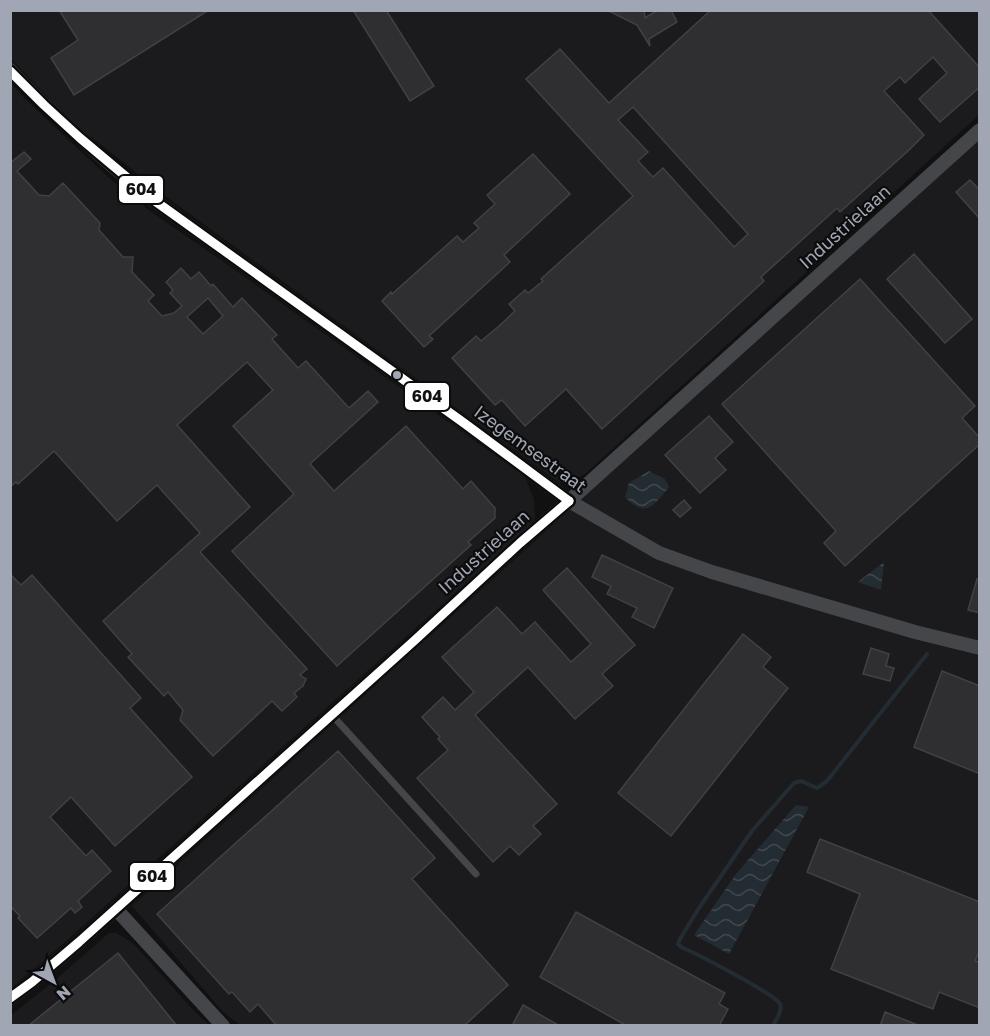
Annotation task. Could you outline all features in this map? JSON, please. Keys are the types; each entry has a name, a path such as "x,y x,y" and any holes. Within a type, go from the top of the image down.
{"street":[{"name":"Izegemsestraat","path":"10,70 39,101 109,164 155,201 569,501 659,553 701,568 915,632 980,648"},
{"name":"Industrielaan","path":"10,998 32,982 116,909 980,130"},
{"path":"116,909 223,1026"}],"lane":[{"path":"332,715 476,874"}],"shaded area":[{"path":"11,11 979,11 979,115 585,474 570,482 560,483 176,204 71,121 11,59"},
{"path":"11,83 108,177 150,211 525,477 534,499 535,518 527,530 11,988"},
{"path":"979,139 979,1025 240,1025 224,1013 132,906"},
{"path":"109,933 116,933 133,943 209,1025 11,1026 10,1016"}],"water":[{"path":"649,471 665,479 669,487 650,507 639,508 625,497 629,483"},
{"path":"884,562 881,590 858,582"},
{"path":"796,805 809,807 729,954 694,935 736,874"}],"building":[{"path":"59,10 209,10 74,95 51,58 78,40"},
{"path":"353,10 386,10 434,86 410,101"},
{"path":"607,10 644,10 645,18 658,10 671,10 677,22 649,39 650,46 637,25"},
{"path":"711,10 928,10 980,68 980,87 940,122 919,99 947,73 933,57 905,83 900,77 884,91 924,135 840,212 837,208 761,277 764,281 602,429 566,389 525,426 502,400 495,405 452,358 476,336 481,341 499,326 515,311 509,304 525,290 528,293 543,281 541,279 633,196 526,79 560,49 609,103","holes":["633,107 748,234 734,247 663,168 653,177 638,161 648,152 618,120"]},
{"path":"24,152 31,159 17,171 39,195 49,196 63,183 100,223 99,230 123,257 133,257 132,272 154,295 148,301 162,316 174,313 182,306 170,293 173,290 166,282 181,268 191,279 199,272 233,307 242,298 277,335 272,339 298,368 306,361 349,408 368,391 378,402 310,464 334,491 406,426 463,489 471,481 495,508 495,518 468,542 471,545 337,666 232,551 294,494 233,426 273,390 247,362 177,425 250,507 200,552 307,669 300,675 306,679 303,686 294,693 297,697 282,711 272,701 213,756 180,720 183,710 168,692 164,696 128,657 132,654 103,621 200,533 157,485 117,521 54,451 18,484 16,482 10,487 10,163","holes":["208,298 223,316 203,334 187,317"]},
{"path":"533,154 570,194 504,255 510,262 429,336 433,339 424,347 382,301 457,236 463,242 479,228 474,223 495,204 487,195"},
{"path":"970,180 980,190 980,219 956,192"},
{"path":"914,254 972,319 945,343 887,279"},
{"path":"860,279 975,406 962,418 980,438 980,444 845,566 824,543 836,531 722,404"},
{"path":"709,416 733,442 715,458 726,470 700,493 665,455"},
{"path":"684,500 691,508 680,517 673,510"},
{"path":"602,555 673,588 654,628 632,617 637,608 607,594 611,586 592,577"},
{"path":"567,568 635,645 602,674 613,686 575,719 528,667 475,715 557,804 533,826 541,834 519,855 510,846 493,862 417,778 448,750 422,717 443,697 455,710 474,692 442,657 497,607 522,634 535,622 571,662 591,644 543,590"},
{"path":"10,574 21,585 32,575 141,698 130,708 192,777 115,846 71,797 50,817 86,856 92,850 111,871 78,901 82,907 75,913 71,908 37,938 10,906"},
{"path":"977,579 980,579 980,613 968,610"},
{"path":"743,634 771,657 763,667 788,688 671,836 618,793"},
{"path":"871,648 889,654 886,666 894,668 890,681 863,674"},
{"path":"942,671 980,686 980,774 914,747"},
{"path":"338,751 435,858 412,879 508,985 464,1026 277,1026 258,1004 250,1012 232,992 229,994 157,914"},
{"path":"820,839 980,902 980,950 975,961 980,962 980,1008 939,992 933,1009 831,969 860,894 807,872"},
{"path":"576,912 725,993 719,1004 728,1009 719,1026 627,1026 540,977"},
{"path":"118,953 177,1026 28,1026"},
{"path":"523,1005 560,1026 512,1026"},
{"path":"885,1012 918,1025 918,1026 880,1026"}],"waterway":[{"path":"773,1026 781,1009 775,999 734,974 681,947 678,944 680,939 752,831 794,783 801,781 817,788 827,781 927,654"}],"transit line":[{"name":"604","path":"10,71 80,138 155,201 569,501"},
{"name":"604","path":"10,998 79,942 569,501"}]}
